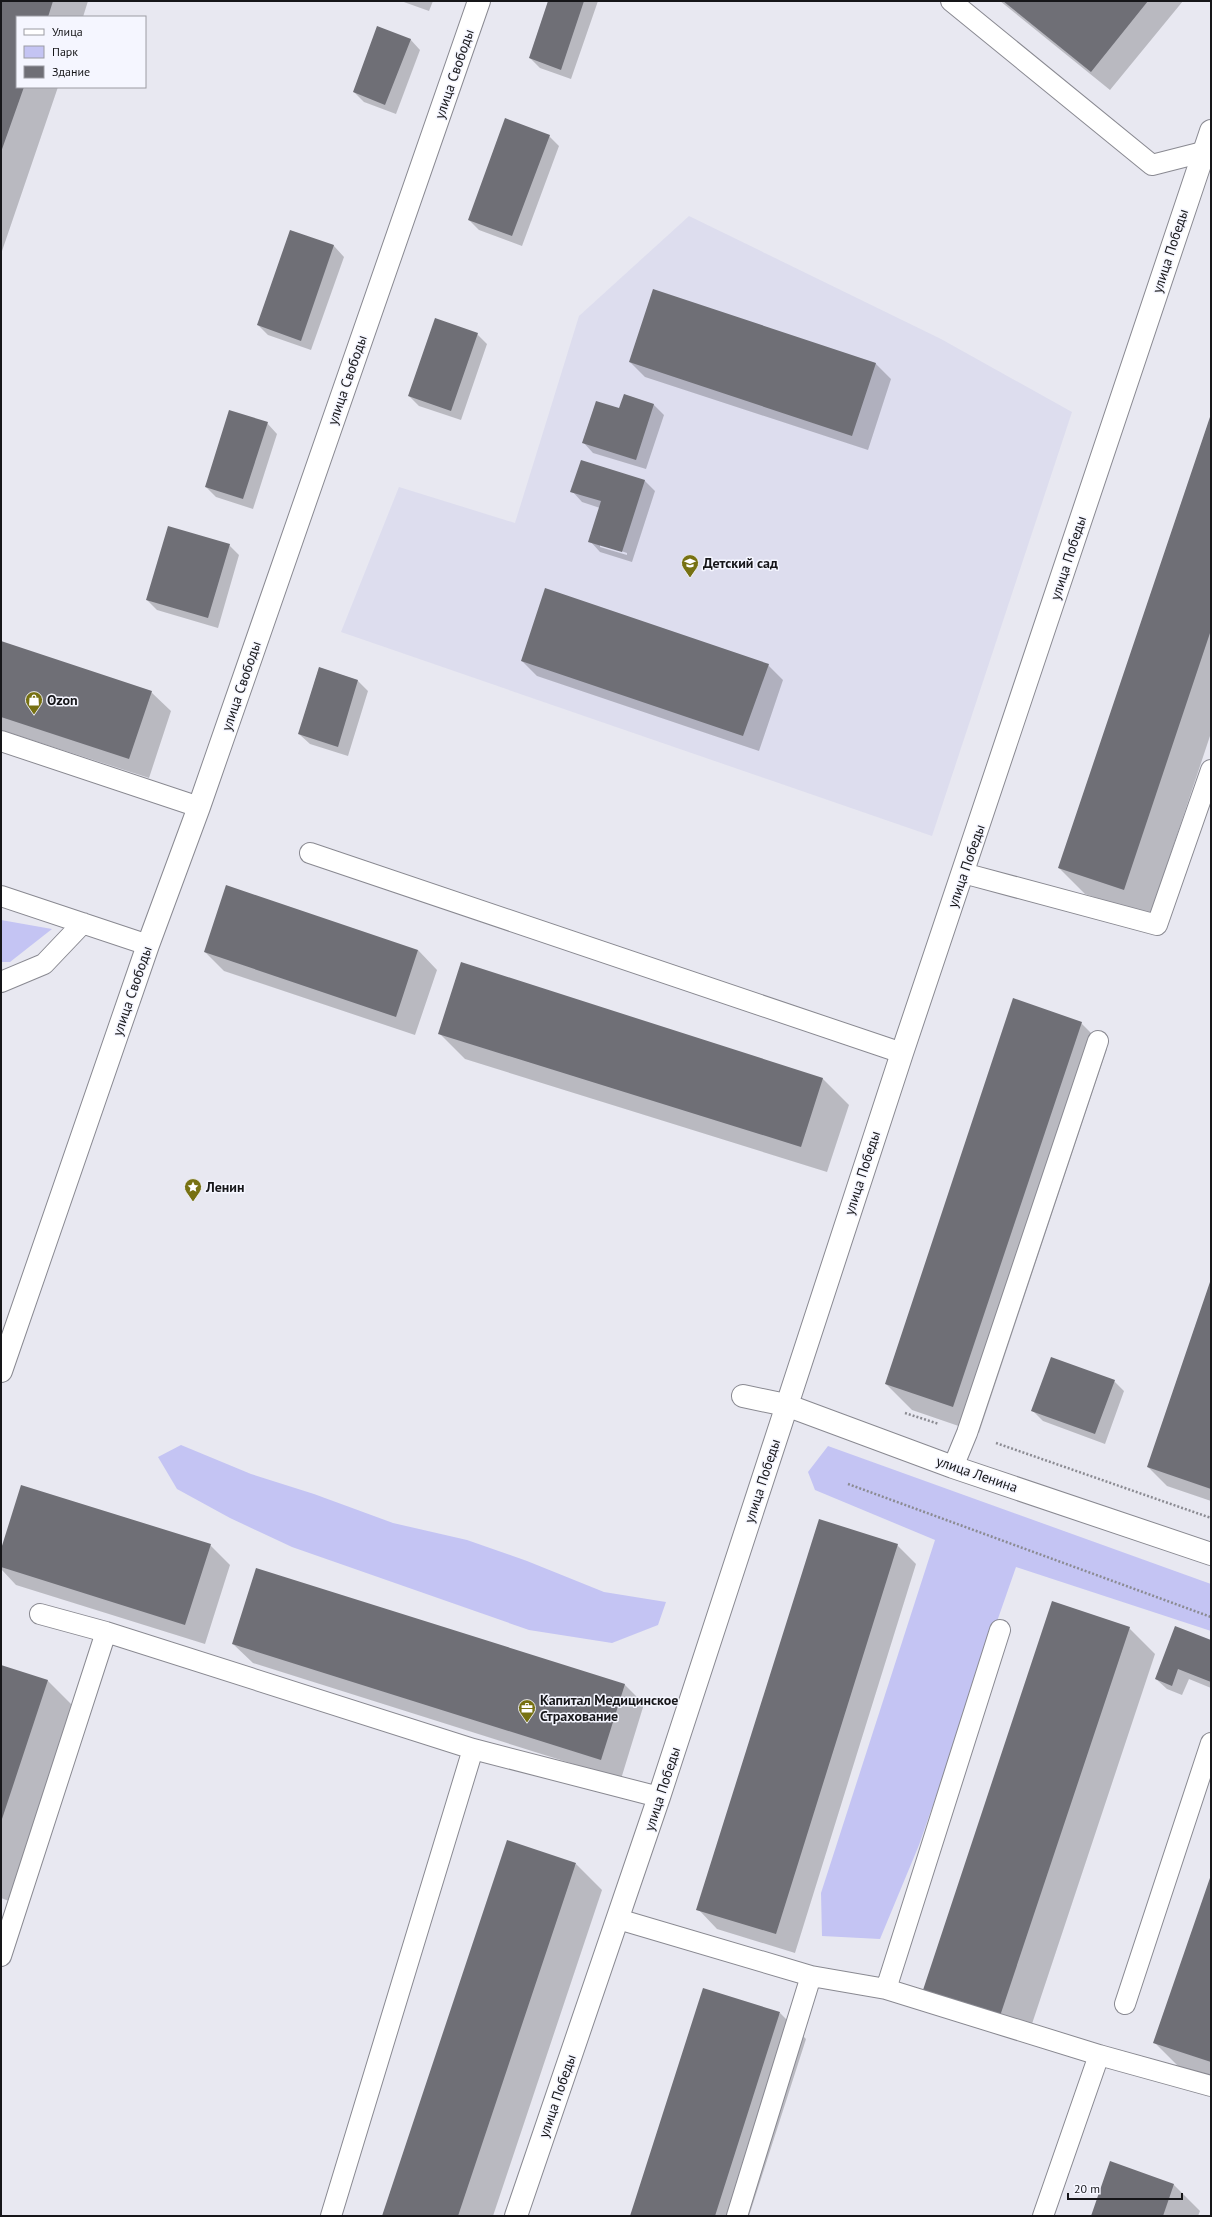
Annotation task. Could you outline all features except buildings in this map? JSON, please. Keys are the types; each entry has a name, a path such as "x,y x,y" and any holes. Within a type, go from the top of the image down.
{"street":[{"name":"улица Свободы","path":"1,1371 148,944 199,807 479,1"},
{"name":"улица Победы","path":"516,2216 659,1797 902,1053 1202,152 1211,131"},
{"name":"улица Ленина","path":"743,1396 786,1405 953,1467 1211,1554"}],"lane":[{"path":"951,1 1152,165 1202,152"},
{"path":"1,740 199,807"},
{"path":"963,873 1157,924 1211,770"},
{"path":"310,853 902,1053"},
{"path":"1,896 148,944"},
{"path":"1,982 44,964 83,923"},
{"path":"953,1467 967,1433 1098,1041"},
{"path":"40,1614 106,1632 473,1749 659,1797"},
{"path":"886,1989 1000,1630"},
{"path":"1,1956 106,1632"},
{"path":"1125,2004 1211,1743"},
{"path":"332,2216 473,1749"},
{"path":"618,1919 811,1976 886,1989 1099,2055 1211,2086"},
{"path":"737,2216 811,1976"},
{"path":"1043,2216 1099,2055"}],"path":[{"path":"900,1412 967,1433 1211,1518"},
{"path":"848,1484 1211,1618"}],"shaded area":[{"name":"Детский сад","path":"689,216 941,339 1072,412 932,836 341,632 399,487 515,523 579,316"}],"green space":[{"path":"1,920 52,929 10,962 1,962"},
{"path":"181,1445 251,1474 314,1494 393,1523 467,1540 527,1561 604,1592 666,1602 658,1625 612,1643 529,1630 292,1547 230,1518 177,1489 158,1457"},
{"path":"828,1446 1211,1584 1211,1631 1016,1567 919,1845 880,1939 822,1936 821,1893 935,1540 815,1490 808,1472"}],"place":[{"name":"Детский сад","path":"690,578"},
{"name":"Ozon","path":"34,715"},
{"name":"Ленин","path":"193,1202"},
{"name":"Капитал Медицинское Страхование","path":"527,1723"}]}
